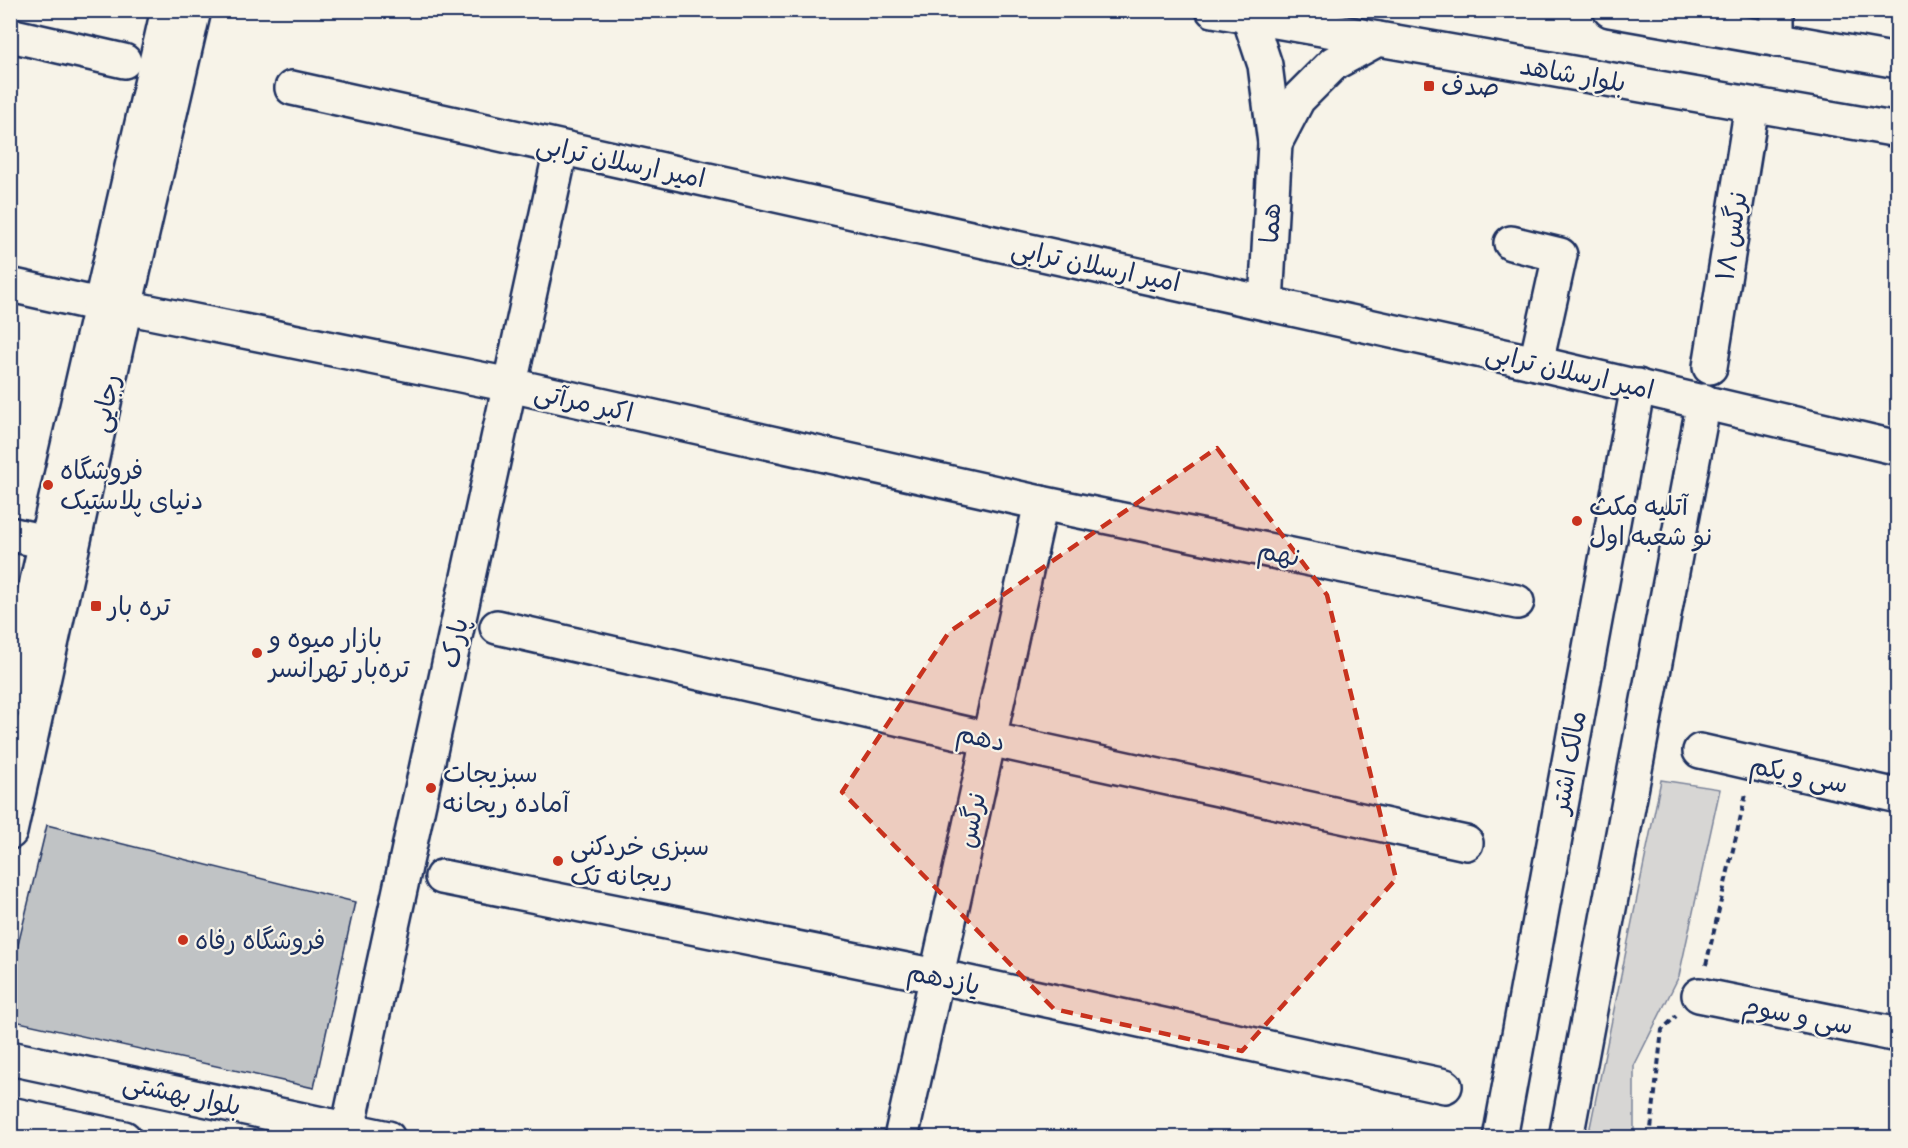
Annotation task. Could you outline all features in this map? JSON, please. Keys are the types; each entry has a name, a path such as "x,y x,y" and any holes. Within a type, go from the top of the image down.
{"street":[{"name":"رجایی","path":"10,831 113,306 168,10"},
{"name":"رجایی","path":"10,699 46,542 194,10"},
{"name":"بلوار شاهد","path":"1213,10 1898,130"},
{"path":"1610,10 1777,25 1898,61"},
{"path":"1249,17 1265,65 1275,143"},
{"path":"10,35 124,61"},
{"path":"1275,143 1298,99 1312,84 1334,63 1378,39"},
{"name":"امیر ارسلان ترابی","path":"292,88 1536,363 1898,448"},
{"name":"نرگس ۱۸","path":"1710,367 1752,105"},
{"name":"هما","path":"1266,303 1275,143"},
{"name":"پارک","path":"347,1133 561,148"},
{"path":"1511,243 1560,255 1536,363"},
{"path":"10,285 113,306"},
{"name":"اکبر مرآتی","path":"113,306 510,386 1041,503"},
{"name":"مالک اشتر","path":"1500,1137 1638,386"},
{"path":"1566,1137 1704,401"},
{"name":"نهم","path":"1041,503 1517,602"},
{"name":"نرگس","path":"901,1137 1041,503"},
{"path":"10,534 46,542"},
{"name":"دهم","path":"497,627 989,739 1466,843"},
{"name":"سی و یکم","path":"1700,751 1898,796"},
{"name":"یازدهم","path":"442,877 936,976 1444,1086"},
{"name":"سی و سوم","path":"1699,995 1898,1035"},
{"name":"بلوار بهشتی","path":"10,1058 347,1133 388,1137"},
{"path":"10,1114 124,1137"}],"path":[{"path":"1650,1137 1662,1030 1699,995 1753,764"}],"highlighted area":[{"path":"1217,448 1327,595 1396,879 1242,1051 1054,1009 842,792 949,632"}],"shaded area":[{"path":"1661,780 1720,789 1679,976 1634,1066 1634,1137 1588,1137"}],"building":[{"name":"فروشگاه رفاه","path":"47,825 355,902 314,1088 10,1020 10,978"}],"place":[{"name":"صدف","path":"1429,86"},
{"name":"فروشگاه دنیای پلاستیک","path":"48,485"},
{"name":"آتلیه مکث نو شعبه اول","path":"1577,521"},
{"name":"تره بار","path":"96,606"},
{"name":"بازار میوه و تره‌بار تهرانسر","path":"257,653"},
{"name":"سبزیجات آماده ریحانه","path":"431,788"},
{"name":"سبزی خردکنی ریجانه تک","path":"558,861"},
{"name":"فروشگاه رفاه","path":"183,940"}]}
